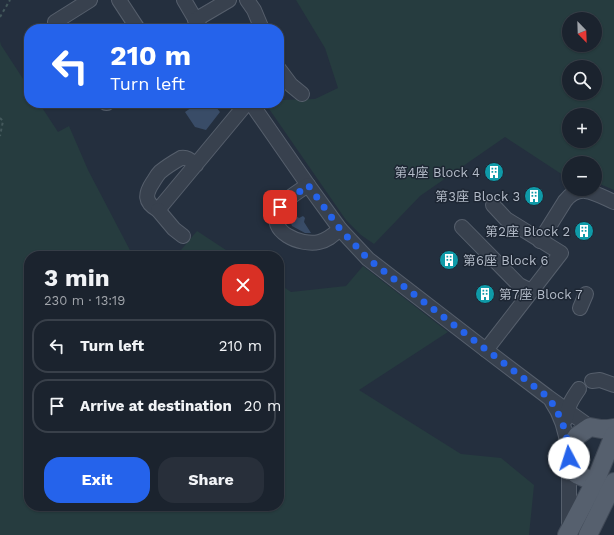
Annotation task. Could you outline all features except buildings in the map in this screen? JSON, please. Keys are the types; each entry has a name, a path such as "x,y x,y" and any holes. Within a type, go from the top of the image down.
{"main road":[{"path":"595,482 578,475 569,469 568,450 577,436 590,427 601,429 614,428"},
{"path":"568,533 595,482 614,436"},
{"path":"595,482 614,465"},
{"path":"588,535 614,482"}],"street":[{"path":"56,24 55,22 90,0"},
{"path":"119,0 135,24"},
{"path":"184,0 198,24 229,0"},
{"path":"247,0 254,10 260,24"},
{"path":"284,76 291,85 302,94"},
{"path":"158,210 243,108"},
{"path":"254,108 340,229 368,259 548,397 590,427"},
{"path":"183,236 174,229 158,210 149,203 147,192 159,173 181,158 185,157 196,165"},
{"path":"308,185 280,207 277,214 279,228 283,233 296,240 311,243 325,240 340,229"},
{"path":"540,241 565,201 575,192 582,190 589,191 614,202"},
{"path":"486,350 561,253 506,219 493,204"},
{"path":"462,227 519,285 531,291"},
{"path":"580,308 586,294"},
{"path":"592,381 600,380 614,385"},
{"path":"568,450 566,432 567,411 579,389"},
{"path":"548,397 559,415 566,432"},
{"path":"568,533 569,469"}],"path":[{"path":"0,17 10,0"},
{"path":"0,118 3,121 0,136"}],"green space":[{"path":"296,0 614,0 614,190 602,185 602,156 562,156 562,174 505,137 420,196 374,244 361,235 346,220 268,108 284,108 284,100 315,99 338,88 325,48"},
{"path":"0,41 1,45 24,80 24,108 42,108 58,132 69,126 88,170 130,251 24,251 24,511 284,511 284,287 291,292 346,286 363,266 448,332 359,390 461,454 501,458 534,485 529,535 0,535"},
{"path":"197,231 227,251 180,251"}],"water":[{"path":"191,108 217,108 220,112 206,130 195,127 185,112"},
{"path":"296,216 299,218 303,216 305,218 304,222 311,233 305,233 292,226 291,223"}],"place":[{"name":"第4座 Block 4","path":"494,172"},
{"name":"第3座 Block 3","path":"534,196"},
{"name":"第2座 Block 2","path":"584,231"},
{"name":"第6座 Block 6","path":"449,260"},
{"name":"第7座 Block 7","path":"485,294"}],"route":[{"path":"280,207 308,185 340,229 368,259 548,397 563,425 569,458"}]}
